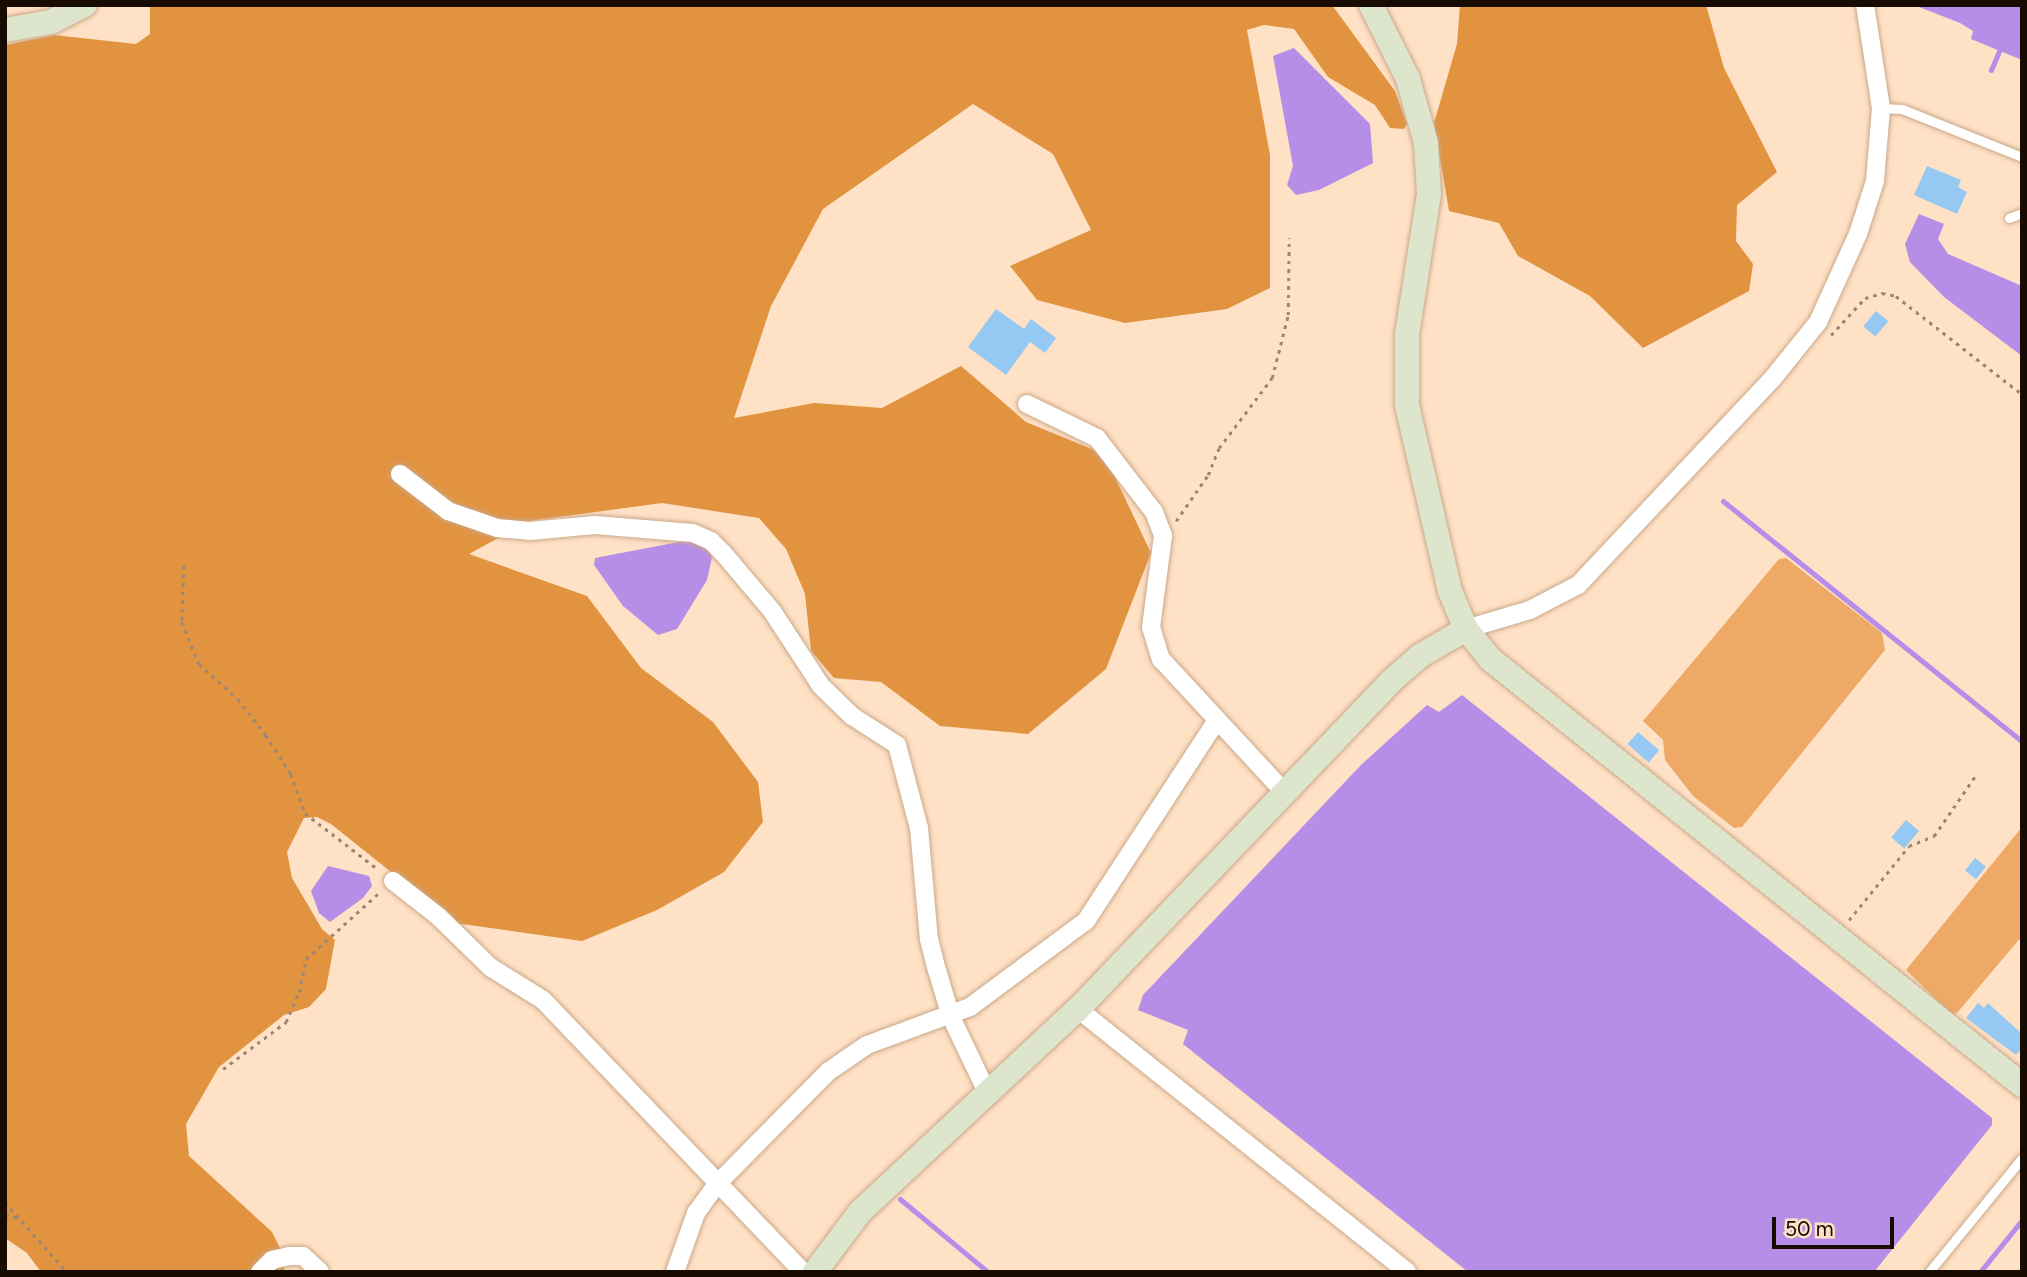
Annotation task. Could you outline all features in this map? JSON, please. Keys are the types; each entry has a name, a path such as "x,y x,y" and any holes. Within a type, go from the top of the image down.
{"street":[{"path":"5,30 51,22 85,5"},
{"path":"1371,5 1408,79 1426,143 1429,194 1407,334 1407,405 1450,591 1466,629 1490,659 2022,1085"},
{"path":"814,1272 860,1212 1078,1009 1390,681 1436,645 1466,629 1530,610 1578,585 1787,363 1824,310 1870,203 1881,108 1866,5"},
{"path":"1027,404 1080,427 1107,448 1154,512 1163,536 1151,612 1154,640 1161,659 1285,793"},
{"path":"400,474 448,511 497,528 530,531 595,525 693,533 711,541 758,593 821,686 852,716 897,746 919,828 929,939 951,1017 987,1093"},
{"path":"675,1272 696,1213 718,1183 829,1071 867,1045 951,1017 1086,922 1217,720"},
{"path":"393,881 439,917 490,967 543,1000 803,1272"},
{"path":"1078,1009 1407,1272"},
{"path":"260,1272 272,1261 289,1256 303,1256 320,1272"}],"lane":[{"path":"1881,108 1902,109 2022,157"},
{"path":"2009,218 2022,213"},
{"path":"1929,1272 2022,1158"}],"path":[{"path":"1163,536 1193,499 1219,448 1272,378 1288,315 1289,238"},
{"path":"1822,345 1865,298 1889,295 2022,394"},
{"path":"184,566 182,622 200,664 238,699 266,735 291,774 305,813 393,881 306,959 299,992 286,1022 223,1069"},
{"path":"1835,935 1909,846 1934,836 1976,775"},
{"path":"5,1202 67,1272"},
{"path":"5,1215 22,1219"}],"shaded area":[{"path":"150,5 1332,5 1395,91 1407,124 1404,129 1390,128 1375,105 1328,77 1294,29 1264,25 1247,30 1270,155 1270,288 1227,309 1125,323 1037,300 1010,266 1091,230 1053,154 973,104 823,209 771,306 734,418 814,403 882,408 961,366 1026,422 1104,454 1151,553 1106,669 1028,734 940,726 881,682 834,678 811,651 805,594 786,549 759,518 662,503 529,521 469,554 587,596 641,668 713,722 758,782 763,822 724,872 657,910 582,941 455,923 331,824 317,817 304,818 287,852 292,878 322,929 335,940 326,989 309,1007 284,1015 219,1067 186,1124 189,1156 272,1232 285,1258 284,1272 41,1272 27,1253 5,1238 5,45 54,35 136,44 150,34"},
{"path":"1460,5 1706,5 1724,68 1777,172 1737,205 1736,241 1753,264 1749,291 1643,348 1590,296 1518,256 1499,223 1449,211 1434,123 1457,44"},
{"path":"1914,5 2022,5 2022,60 1971,39 1973,31 1960,23"},
{"path":"1294,48 1370,124 1373,163 1319,190 1296,195 1287,185 1293,166 1273,56"},
{"path":"1919,214 1944,224 1938,239 1948,254 2022,286 2022,356 1944,297 1910,262 1905,244"},
{"path":"689,540 707,547 712,557 707,580 677,629 658,635 623,606 594,565 595,558"},
{"path":"1786,558 1882,633 1885,650 1742,827 1734,828 1693,796 1665,760 1663,740 1643,721 1779,559"},
{"path":"1462,695 1992,1118 1992,1125 1874,1272 1468,1272 1183,1044 1188,1030 1138,1010 1143,995 1361,765 1427,705 1439,712"},
{"path":"2022,827 2022,936 1957,1013 1951,1014 1906,970"},
{"path":"328,866 369,876 372,886 363,898 330,922 319,913 311,891"}],"building":[{"path":"1927,166 1961,180 1958,187 1967,192 1957,214 1914,195"},
{"path":"996,309 1024,329 1031,319 1056,338 1045,353 1030,342 1006,375 968,347"},
{"path":"1876,311 1888,321 1875,337 1863,326"},
{"path":"1638,732 1659,750 1649,762 1628,744"},
{"path":"1906,820 1919,831 1904,849 1891,838"},
{"path":"1975,858 1986,867 1976,879 1965,870"},
{"path":"1978,1003 1984,1008 1988,1003 2022,1034 2022,1048 2016,1055 1966,1018"}],"waterway":[{"path":"1991,70 2002,44"},
{"path":"1723,501 2022,741"},
{"path":"900,1199 988,1272"},
{"path":"1980,1272 2022,1220"}]}
